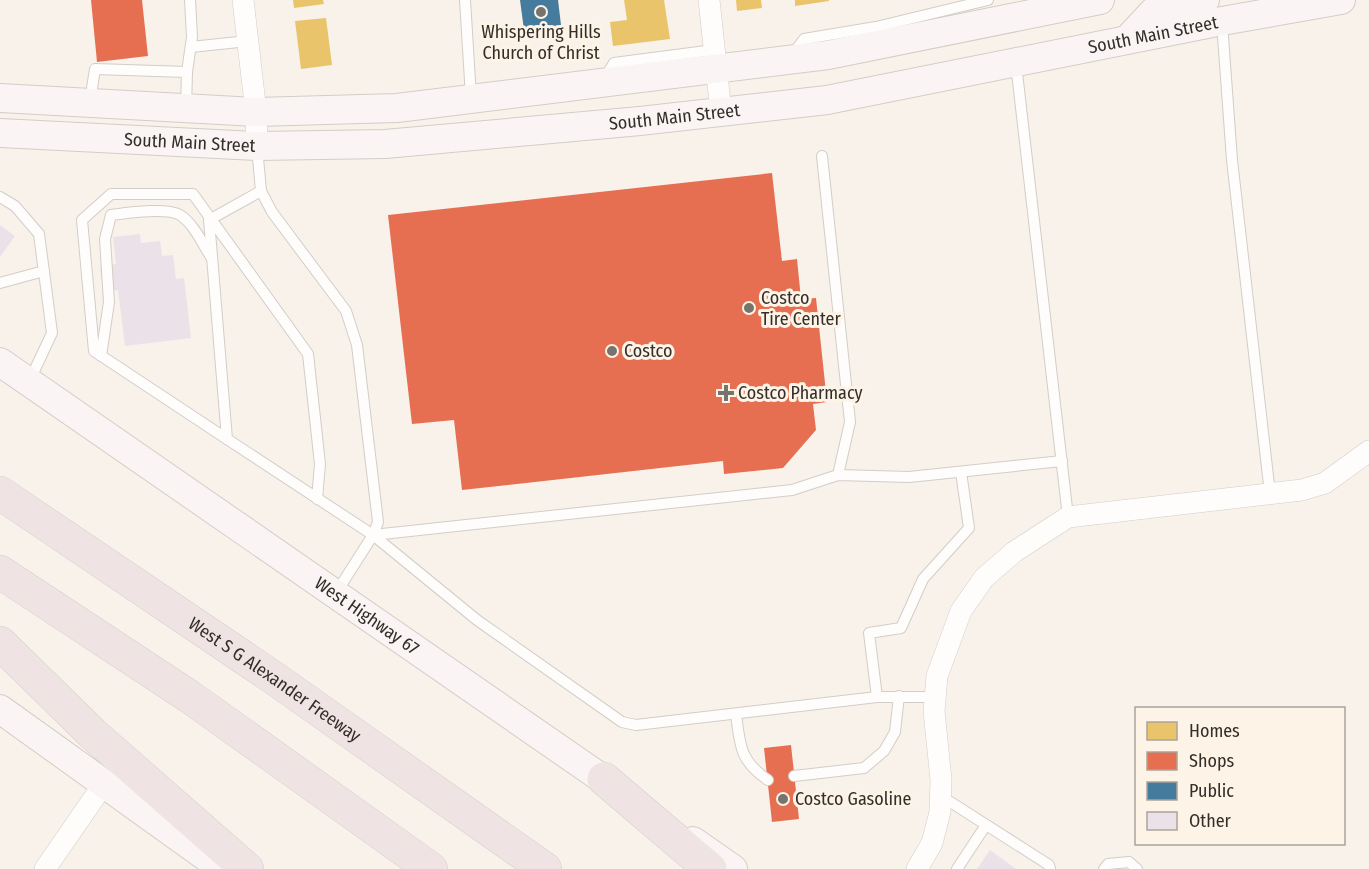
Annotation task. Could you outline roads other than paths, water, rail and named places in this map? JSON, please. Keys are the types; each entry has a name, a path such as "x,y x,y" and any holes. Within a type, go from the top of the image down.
{"highway":[{"name":"West S G Alexander Freeway","path":"0,493 271,676 545,869"},
{"path":"0,572 190,697 431,869"},
{"path":"0,643 93,734 248,869"},
{"path":"604,779 710,869"}],"street":[{"path":"243,0 256,112 257,146"},
{"path":"709,0 721,112"},
{"name":"South Main Street","path":"0,98 90,101 256,112 397,108 602,83 715,59 789,60 828,55 1004,7 1100,0"},
{"name":"South Main Street","path":"0,133 257,146 385,144 721,112 827,100 1128,39 1214,10 1341,0"},
{"path":"1004,7 1015,62"},
{"path":"472,100 475,135"},
{"name":"West Highway 67","path":"0,362 733,869"},
{"path":"917,869 932,843 940,812 935,697 937,676 961,611 984,578 1014,552 1068,517 1302,490 1325,483 1369,451"},
{"path":"0,709 223,869"},
{"path":"45,869 103,785"}],"lane":[{"path":"186,108 187,72 191,47 190,0"},
{"path":"465,0 472,100"},
{"path":"1214,10 1270,494"},
{"path":"191,47 248,41"},
{"path":"1015,62 1068,517"},
{"path":"90,101 95,69 187,72"},
{"path":"257,146 261,191 272,212 346,311 357,345 378,522 373,535 336,593"},
{"path":"822,156 850,422 838,475"},
{"path":"209,220 261,191"},
{"path":"317,499 320,464 308,354 209,220 193,194 111,194 82,220 94,351 317,499 373,535 477,620 622,722 636,724 877,697 935,697"},
{"path":"0,197 15,206 39,234 52,333 29,383"},
{"path":"101,356 109,302 105,239 111,215 139,211 179,214 192,226 212,260"},
{"path":"209,220 227,439"},
{"path":"0,283 44,271"},
{"path":"373,535 792,490 838,475 909,477 1062,461"},
{"path":"877,697 869,633 901,628 923,579 969,528 961,472"},
{"path":"794,776 864,768 884,751 895,732 899,696"},
{"path":"736,714 740,743 750,768 768,780"},
{"path":"941,796 1049,865 1050,869"},
{"path":"957,869 986,825"},
{"path":"1104,869 1108,864 1129,862 1137,869"}],"place":[{"name":"Whispering Hills Church of Christ","path":"541,12"},
{"name":"Costco Tire Center","path":"749,308"},
{"name":"Costco","path":"612,351"},
{"name":"Costco Pharmacy","path":"726,393"},
{"name":"Costco Gasoline","path":"783,799"}]}
